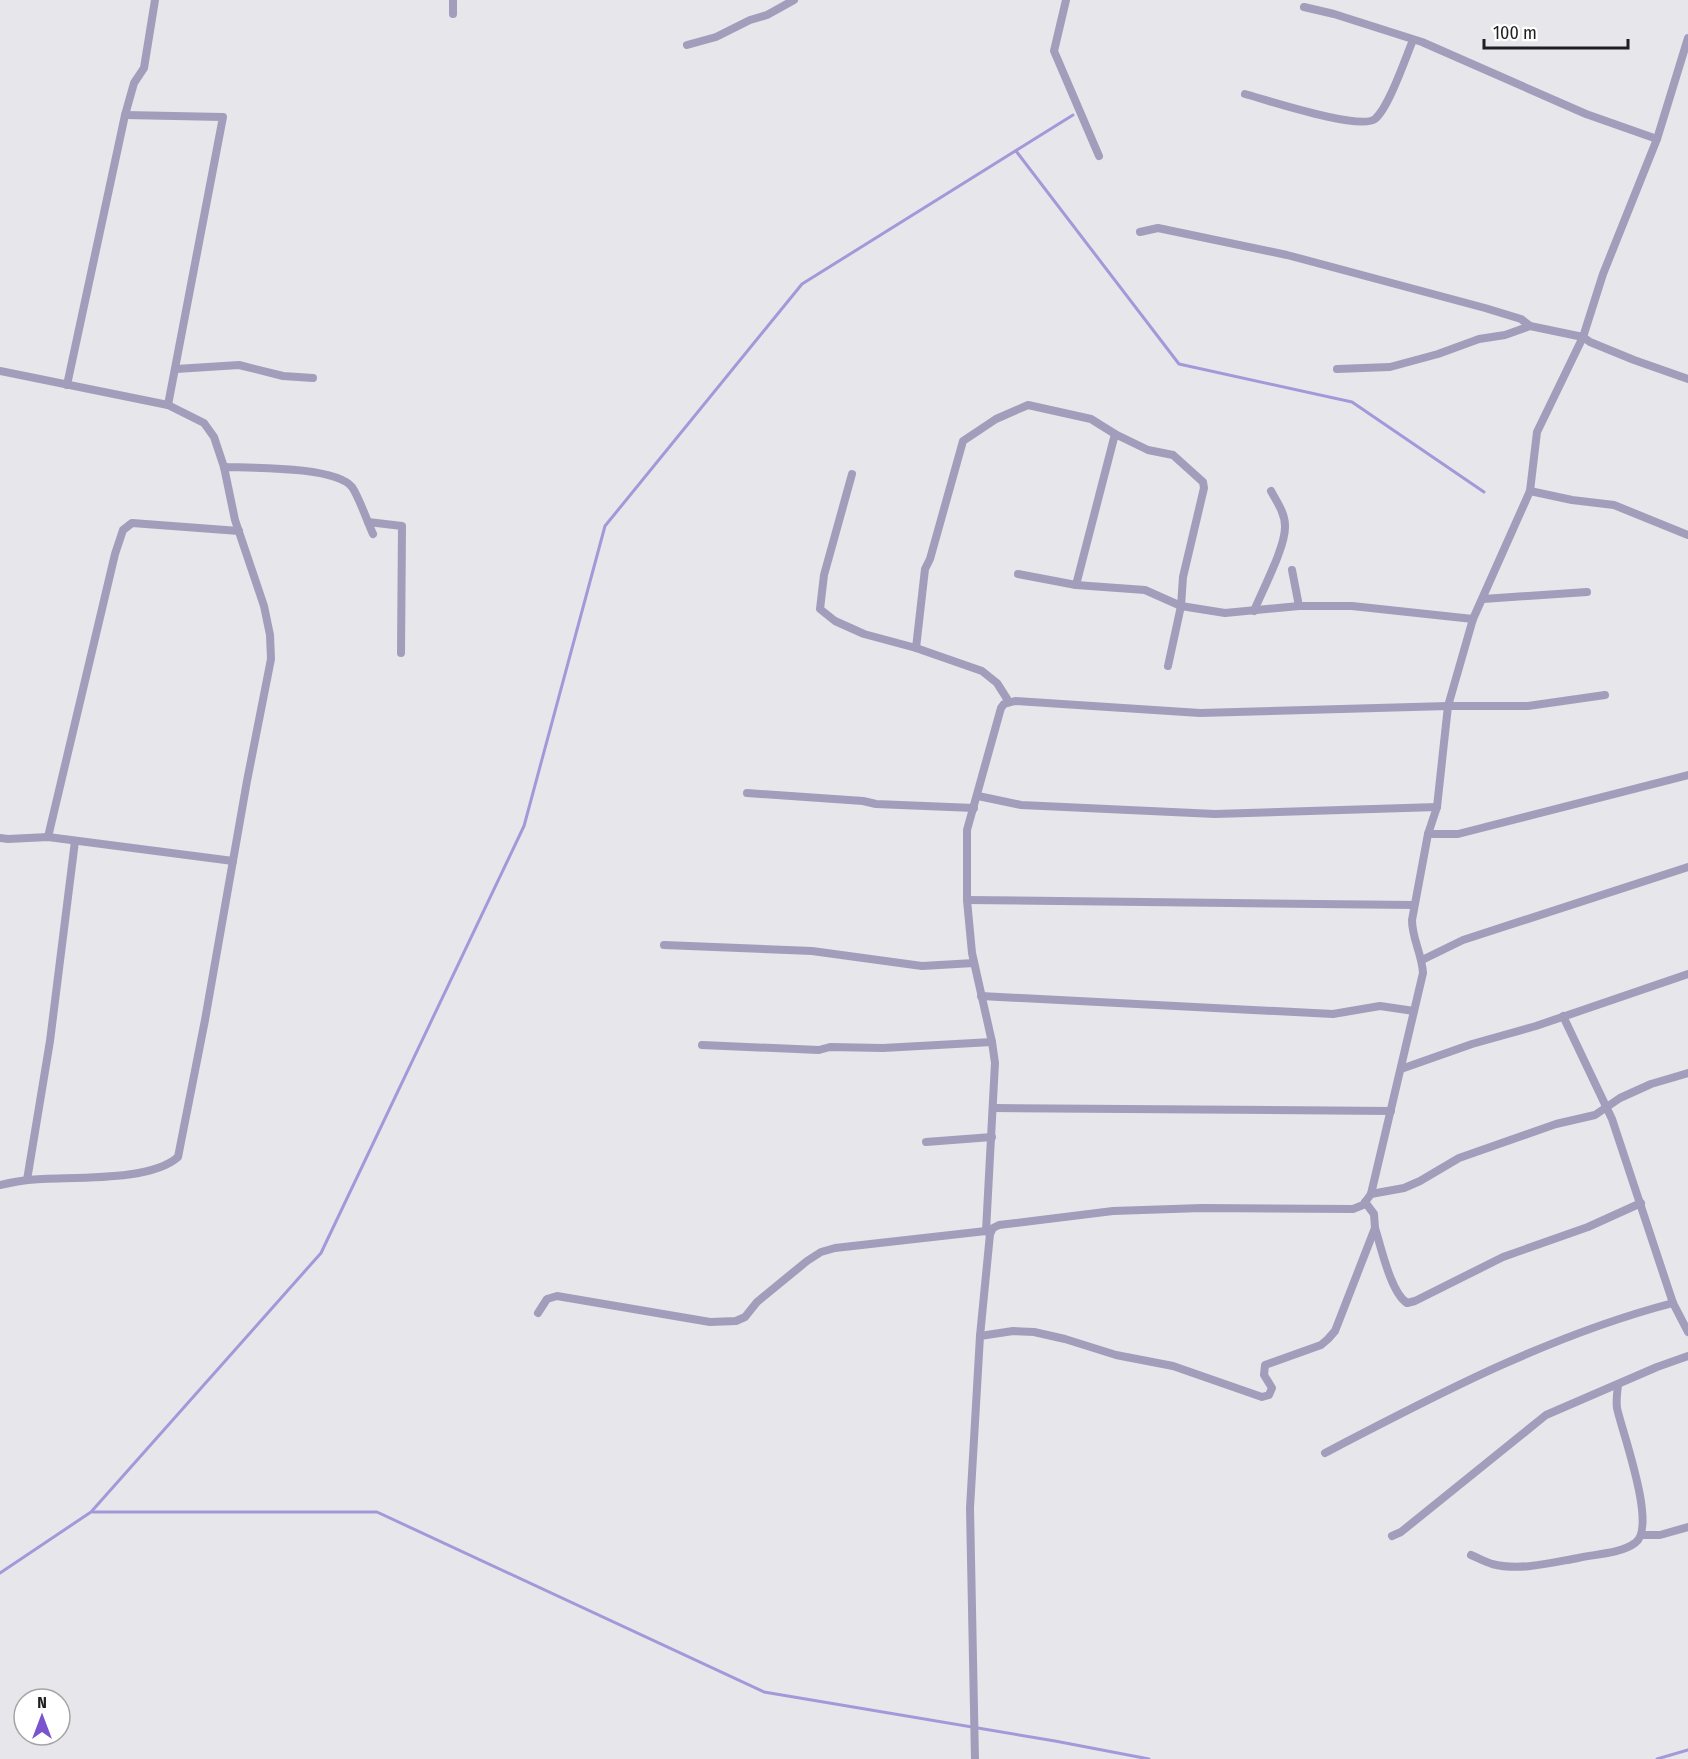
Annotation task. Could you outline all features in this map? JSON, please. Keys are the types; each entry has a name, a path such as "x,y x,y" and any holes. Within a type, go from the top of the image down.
{"street":[{"path":"67,385 125,115 134,83 144,68 155,0"},
{"path":"453,0 453,14"},
{"path":"687,45 716,37 750,20 767,15 794,0"},
{"path":"1066,0 1054,51 1099,156"},
{"path":"1304,7 1334,14 1432,47 1586,114 1658,139"},
{"path":"538,1313 547,1299 557,1296 710,1322 736,1321 745,1317 757,1302 821,1252 835,1248 988,1233 993,1227 999,1225 1113,1211 1202,1208 1353,1209 1365,1202 1371,1194 1423,973 1422,960 1412,930 1414,905 1428,834 1437,807 1448,706 1473,619 1530,491 1537,432 1582,337 1603,274 1658,139 1688,38"},
{"path":"1245,94 1347,122 1369,123 1377,118 1386,103 1413,40"},
{"path":"125,115 223,117 168,405"},
{"path":"1140,232 1158,228 1287,255 1485,308 1521,319 1530,326 1582,337 1634,360 1688,379"},
{"path":"1336,369 1390,367 1530,326"},
{"path":"176,369 239,365 283,376 313,378"},
{"path":"0,371 168,405 204,423 214,437 224,467 235,520 264,606 270,635 271,659 178,1157 172,1163 138,1173 27,1180 0,1185"},
{"path":"916,648 925,569 930,559 963,441 996,419 1029,405 1091,419 1148,450 1173,455 1203,482 1204,488 1183,577 1181,606 1168,666"},
{"path":"1076,585 1115,434"},
{"path":"224,467 311,471 332,476 351,486 373,534"},
{"path":"852,474 825,576 820,609 835,621 864,634 916,648 982,672 997,683 1009,702"},
{"path":"1254,610 1281,544 1285,527 1282,512 1271,491"},
{"path":"1530,491 1572,500 1614,504 1688,535"},
{"path":"368,522 402,526 401,653"},
{"path":"48,837 115,554 123,530 132,523 239,531"},
{"path":"1292,570 1299,606"},
{"path":"1018,574 1076,585 1145,590 1181,606 1225,613 1299,606 1352,606 1473,619"},
{"path":"1483,599 1587,592"},
{"path":"975,1759 970,1508 988,1233 995,1063 974,963 967,900 967,830 975,808 1001,708 1009,702 1065,703 1200,713 1528,706 1605,695"},
{"path":"1428,834 1458,834 1688,775"},
{"path":"747,793 876,804 975,808"},
{"path":"978,796 1021,804 1215,814 1437,807"},
{"path":"0,838 48,837 233,861"},
{"path":"27,1180 50,1041 75,841"},
{"path":"1422,960 1463,940 1688,867"},
{"path":"967,900 1414,905"},
{"path":"664,945 812,951 922,966 974,963"},
{"path":"1401,1069 1688,974"},
{"path":"981,996 1333,1014 1380,1006 1414,1011"},
{"path":"1563,1016 1612,1119 1673,1304 1688,1332"},
{"path":"702,1045 819,1050 831,1047 883,1048 992,1042"},
{"path":"1371,1194 1404,1188 1459,1158 1556,1124 1594,1115 1620,1098 1688,1073"},
{"path":"994,1108 1391,1111"},
{"path":"926,1142 992,1137"},
{"path":"1365,1202 1374,1214 1375,1228 1395,1288 1402,1300 1407,1303 1503,1257 1588,1227 1641,1203"},
{"path":"980,1336 1013,1331 1035,1332 1116,1355 1173,1366 1262,1397 1269,1395 1272,1388 1264,1375 1265,1365 1321,1345 1335,1330 1375,1228"},
{"path":"1325,1453 1411,1408 1550,1344 1627,1315 1673,1304"},
{"path":"1392,1536 1409,1525 1546,1415 1688,1356"},
{"path":"1471,1555 1492,1564 1530,1567 1619,1549 1635,1543 1642,1535 1644,1525 1637,1483 1629,1444 1617,1404 1618,1385"},
{"path":"1642,1535 1660,1535 1688,1527"}],"waterway":[{"path":"0,1573 91,1512 321,1253 524,826 605,526 802,284 1073,115"},
{"path":"1016,151 1179,364 1352,402 1484,492"},
{"path":"93,1512 377,1512 764,1692 1149,1759"},
{"path":"1657,1759 1688,1750"}]}
